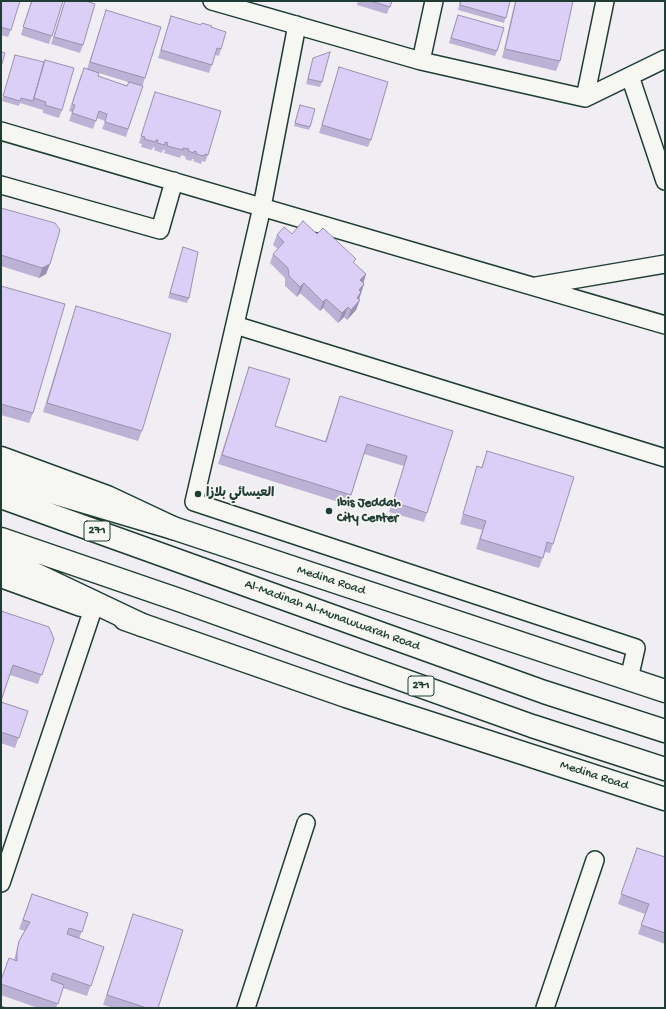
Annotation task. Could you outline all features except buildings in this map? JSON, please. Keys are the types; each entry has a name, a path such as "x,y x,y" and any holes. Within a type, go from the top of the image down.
{"main road":[{"name":"Medina Road","path":"1,458 107,497 173,528 665,691"},
{"path":"1,477 173,528"},
{"name":"Al-Madinah Al-Munawwarah Road","path":"1,497 544,692 665,731"},
{"name":"271","path":"1,539 179,600 524,723 665,769"},
{"path":"1,558 142,625"},
{"name":"Medina Road","path":"1,576 346,696 665,799"}],"street":[{"path":"212,1 421,61 585,98 665,59"},
{"path":"421,61 434,1"},
{"path":"585,98 605,1"},
{"path":"297,25 262,208 194,502 636,648 629,679"},
{"path":"630,76 665,181"},
{"path":"1,131 665,325"},
{"path":"1,185 160,230 174,181"},
{"path":"532,286 665,264"},
{"path":"235,325 665,458"},
{"path":"1,883 93,609"},
{"path":"246,1008 306,824"},
{"path":"545,1008 595,860"}],"place":[{"name":"العيسائي بلازا","path":"198,494"},
{"name":"Ibis Jeddah City Center","path":"329,511"}]}
